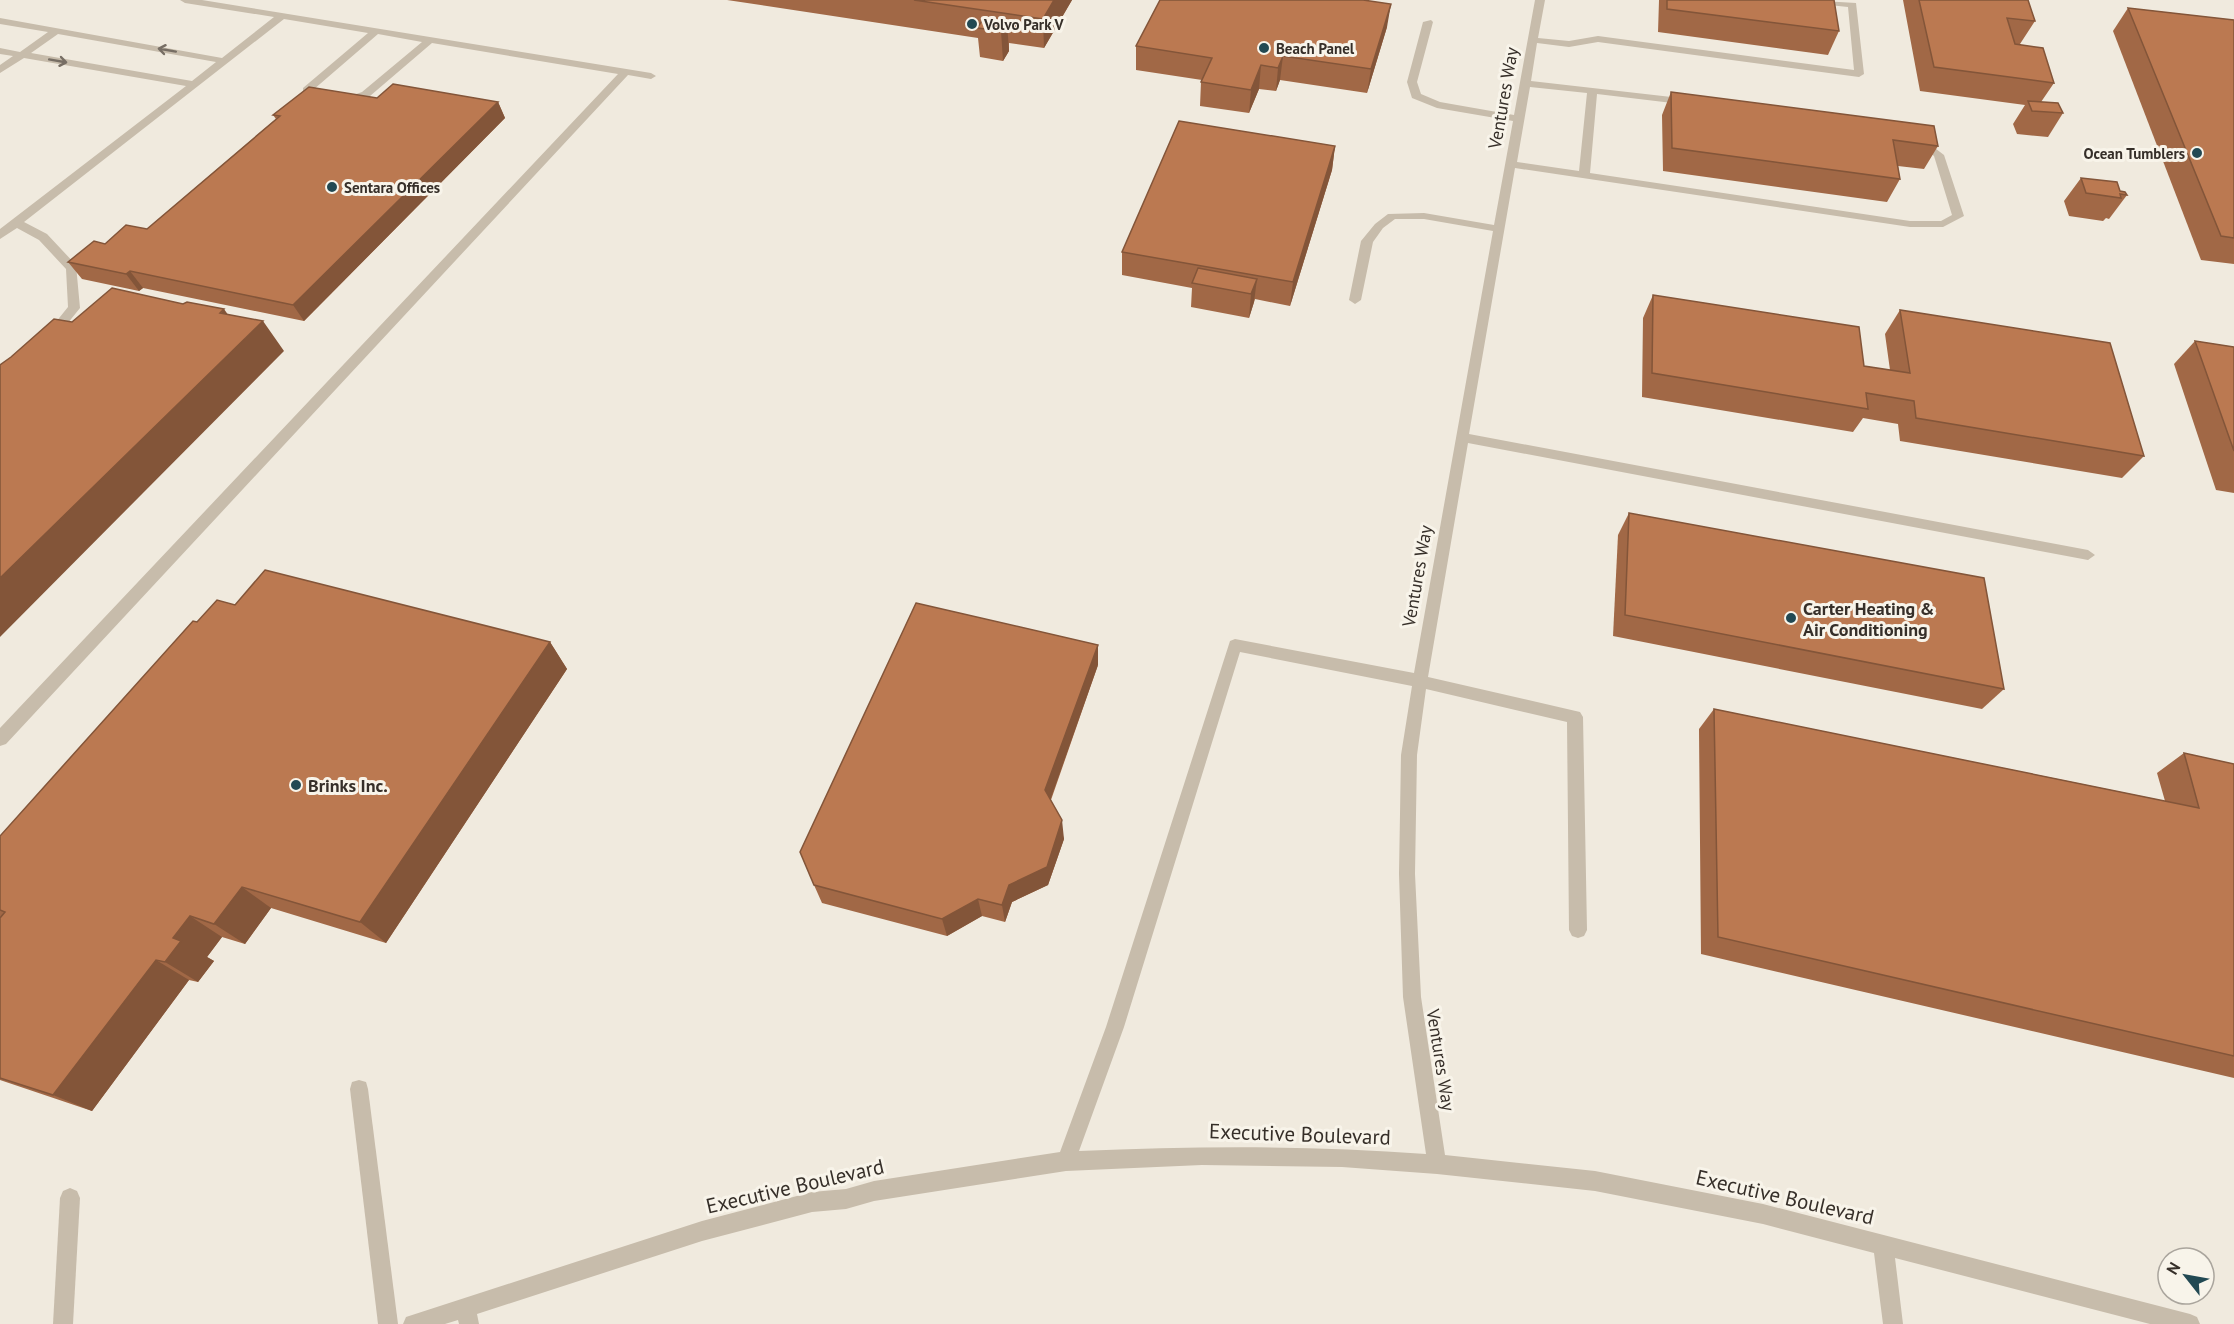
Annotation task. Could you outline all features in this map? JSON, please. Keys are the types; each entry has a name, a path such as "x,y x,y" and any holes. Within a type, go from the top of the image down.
{"street":[{"path":"185,0 651,76"},
{"name":"Ventures Way","path":"1437,1164 1412,997 1407,874 1409,755 1462,437 1540,0"},
{"path":"1533,40 1569,44 1598,39 1859,74 1853,6 1810,0"},
{"path":"0,235 282,16"},
{"path":"0,21 225,61"},
{"path":"1428,22 1412,82 1416,96 1437,105 1519,119"},
{"path":"0,70 58,30"},
{"path":"376,31 307,90 320,99 344,102 366,94 430,40"},
{"path":"0,51 193,84"},
{"path":"0,739 625,72"},
{"path":"1525,83 1702,104"},
{"path":"1584,174 1592,91"},
{"path":"1511,164 1910,224 1943,224 1958,216 1940,155 1921,140 1911,136"},
{"path":"1355,300 1367,241 1379,226 1392,216 1424,216 1500,229"},
{"path":"15,222 43,237 72,268 74,308 41,347"},
{"path":"1462,437 2088,555"},
{"path":"1066,1161 1115,1027 1235,645 1420,681 1575,717 1578,930"},
{"path":"359,1089 388,1324"},
{"name":"Executive Boulevard","path":"413,1324 467,1315 702,1232 812,1202 846,1199 874,1191 1066,1161 1225,1156 1342,1157 1437,1164 1595,1181 1763,1214 2190,1324"},
{"path":"63,1324 70,1198"},
{"path":"1883,1245 1893,1324"}],"building":[{"path":"914,0 1054,0 1043,19"},
{"name":"Beach Panel","path":"1160,0 1363,0 1391,4 1371,69 1283,56 1278,68 1261,65 1251,90 1201,82 1212,58 1136,46"},
{"path":"1667,0 1834,0 1839,31 1667,9"},
{"path":"1919,0 2028,0 2035,21 2007,18 2015,44 2043,48 2054,83 1934,67"},
{"name":"Ocean Tumblers","path":"2128,8 2234,20 2234,238 2221,236"},
{"path":"984,18 1007,22 1001,31 977,28"},
{"name":"Sentara Offices","path":"393,84 498,102 293,305 130,271 126,274 68,262 94,241 105,244 126,225 147,229 280,116 273,115 309,87 377,98"},
{"path":"1671,92 1934,126 1938,146 1893,140 1900,179 1672,148"},
{"path":"2028,101 2058,103 2063,113 2032,111"},
{"path":"1179,121 1335,146 1293,282 1122,252"},
{"path":"2081,178 2117,182 2120,191 2127,195 2120,194 2121,198 2086,193"},
{"path":"1198,268 1257,279 1251,294 1192,283"},
{"path":"112,288 183,304 187,302 224,309 220,313 263,321 0,578 0,365 54,319 72,322"},
{"path":"1653,295 1859,327 1864,366 1910,373 1900,310 2110,343 2144,456 1916,418 1914,401 1866,393 1868,409 1652,373"},
{"path":"2195,341 2234,347 2234,451"},
{"name":"Carter Heating & Air Conditioning","path":"1629,513 1984,578 2004,689 1625,615"},
{"name":"Brinks Inc.","path":"265,570 550,642 360,922 242,887 214,924 190,916 173,938 181,941 165,962 156,960 53,1095 0,1078 0,918 5,912 0,910 0,836 193,621 197,622 217,600 235,605"},
{"path":"916,603 1098,645 1045,790 1062,820 1047,867 1009,885 1002,905 978,899 942,919 814,885 800,852"},
{"path":"1714,709 2199,808 2184,753 2234,764 2234,1056 1718,937"}],"place":[{"name":"Volvo Park V","path":"972,24"},
{"name":"Beach Panel","path":"1264,48"},
{"name":"Ocean Tumblers","path":"2197,153"},
{"name":"Sentara Offices","path":"332,187"},
{"name":"Carter Heating & Air Conditioning","path":"1791,618"},
{"name":"Brinks Inc.","path":"296,785"}]}
